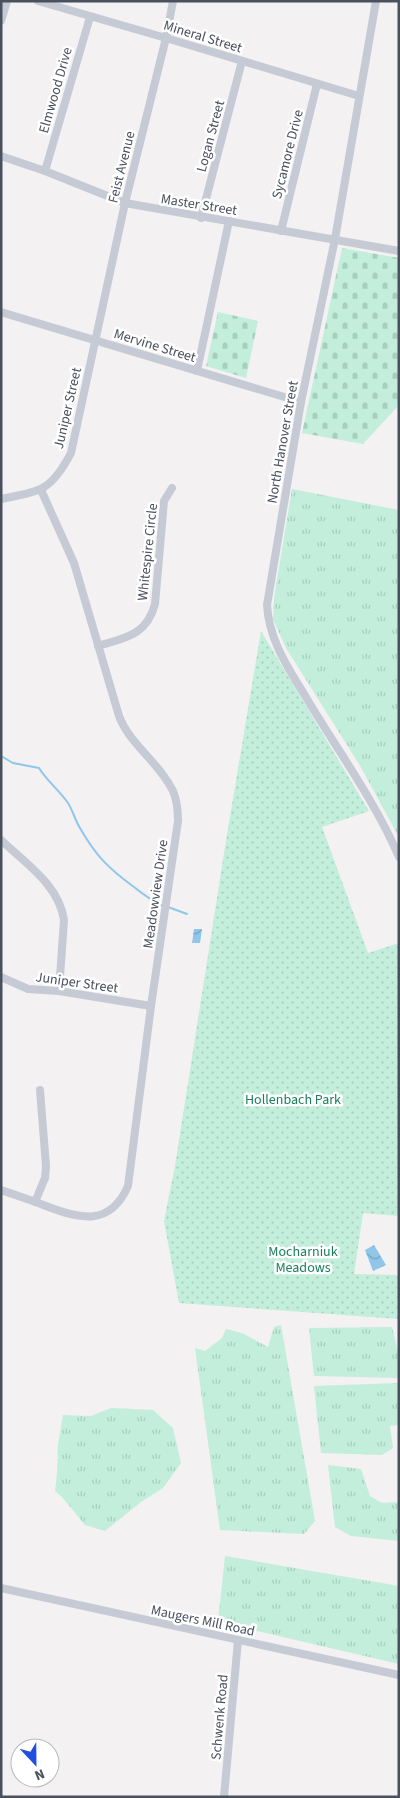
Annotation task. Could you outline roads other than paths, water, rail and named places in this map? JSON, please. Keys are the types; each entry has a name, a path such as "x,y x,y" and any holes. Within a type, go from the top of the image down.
{"street":[{"path":"1,21 7,1"},
{"name":"Mineral Street","path":"38,1 359,96"},
{"name":"Feist Avenue","path":"94,340 125,203 166,38 173,1"},
{"name":"North Hanover Street","path":"376,1 335,240 301,402 267,605 270,627 282,656 374,808 389,834 399,858"},
{"name":"Elmwood Drive","path":"45,171 90,17"},
{"name":"Logan Street","path":"201,218 242,61"},
{"name":"Sycamore Drive","path":"281,231 317,84"},
{"name":"Master Street","path":"1,156 45,171 125,203 399,252"},
{"path":"197,371 229,221"},
{"name":"Mervine Street","path":"1,312 301,402"},
{"name":"Juniper Street","path":"1,499 41,490 63,469 71,453 94,340"},
{"name":"Whitespire Circle","path":"98,646 126,638 138,632 152,616 155,604 164,501 172,488"},
{"name":"Meadowview Drive","path":"1,1190 68,1214 85,1217 95,1217 104,1214 119,1204 124,1196 128,1186 151,1006 178,821 177,804 173,791 124,729 74,563 41,490"},
{"path":"1,840 52,888 62,910 64,920 59,991"},
{"name":"Juniper Street","path":"1,978 28,989 59,991 151,1006"},
{"path":"35,1202 45,1178 46,1166 40,1090"},
{"name":"Maugers Mill Road","path":"1,1588 399,1675"},
{"name":"Schwenk Road","path":"224,1797 238,1640"}],"water":[{"path":"194,929 202,929 200,943 192,943"},
{"path":"374,1245 386,1265 373,1271 365,1250"}],"waterway":[{"path":"1,756 13,763 39,768 68,803 78,825 103,861 141,893 163,906"},
{"path":"168,907 187,914"}],"park label":[{"name":"Hollenbach Park","path":"293,1099"},
{"name":"Mocharniuk Meadows","path":"303,1260"}]}
